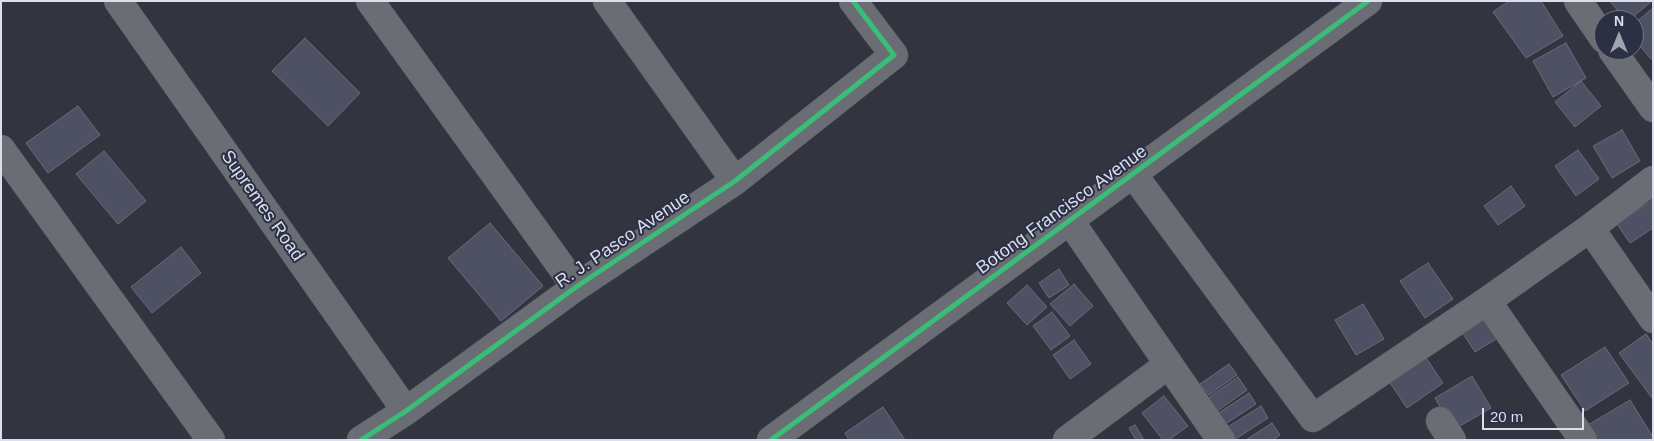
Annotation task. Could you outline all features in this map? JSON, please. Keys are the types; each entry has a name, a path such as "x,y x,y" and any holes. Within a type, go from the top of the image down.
{"street":[{"name":"Supremes Road","path":"118,1 406,411"},
{"path":"370,1 576,286"},
{"path":"607,1 736,181"},
{"name":"R. J. Pasco Avenue","path":"361,440 406,411 576,286 736,181 894,55 853,1"},
{"name":"Botong Francisco Avenue","path":"771,440 1368,1"},
{"path":"1578,1 1594,24"},
{"path":"1619,60 1653,108"},
{"path":"2,150 211,440"},
{"path":"1133,174 1313,418 1487,301 1590,228 1653,180"},
{"path":"1070,221 1221,440"},
{"path":"1590,228 1653,318"},
{"path":"1487,301 1582,440"},
{"path":"1067,440 1169,364"}],"building":[{"path":"1509,1 1541,1 1563,36 1526,58 1493,12"},
{"path":"1610,1 1652,1 1641,10 1617,10"},
{"path":"1653,8 1653,58 1651,59 1644,51 1644,16"},
{"path":"305,38 360,93 328,126 272,71"},
{"path":"1566,43 1586,78 1553,97 1533,61"},
{"path":"1581,81 1601,106 1575,127 1555,102"},
{"path":"78,106 100,135 48,173 26,143"},
{"path":"1622,130 1640,161 1612,178 1593,146"},
{"path":"1578,150 1599,179 1576,196 1555,166"},
{"path":"104,151 146,201 118,224 76,174"},
{"path":"1511,186 1525,206 1498,225 1484,206"},
{"path":"1653,200 1653,228 1630,243 1617,224"},
{"path":"490,223 543,286 501,321 448,258"},
{"path":"181,247 201,273 152,313 131,287"},
{"path":"1428,263 1453,299 1425,318 1400,281"},
{"path":"1059,269 1069,285 1049,298 1039,283"},
{"path":"1074,284 1093,306 1070,326 1050,304"},
{"path":"1027,285 1047,307 1027,325 1007,303"},
{"path":"1363,304 1384,339 1356,355 1335,320"},
{"path":"1483,309 1501,336 1475,352 1458,326"},
{"path":"1052,312 1070,336 1051,350 1033,326"},
{"path":"1646,334 1653,344 1653,398 1619,353"},
{"path":"1074,340 1091,364 1070,379 1053,355"},
{"path":"1605,347 1629,383 1585,411 1561,375"},
{"path":"1420,349 1443,383 1407,408 1384,374"},
{"path":"1229,364 1237,375 1209,395 1200,384"},
{"path":"1472,376 1491,408 1453,430 1435,398"},
{"path":"1238,377 1247,390 1216,412 1208,398"},
{"path":"1249,393 1256,404 1224,425 1217,414"},
{"path":"1164,396 1188,426 1169,440 1163,440 1142,413"},
{"path":"1630,400 1653,440 1597,440 1588,425"},
{"path":"1261,406 1268,418 1234,440 1223,430"},
{"path":"883,407 905,440 849,440 845,433"},
{"path":"1272,423 1280,435 1273,440 1246,440"},
{"path":"1135,425 1144,440 1136,440 1129,428"}],"cycle path":[{"path":"361,440 406,411 576,287 735,181 894,55 853,1"},
{"path":"771,440 1368,1"}]}
